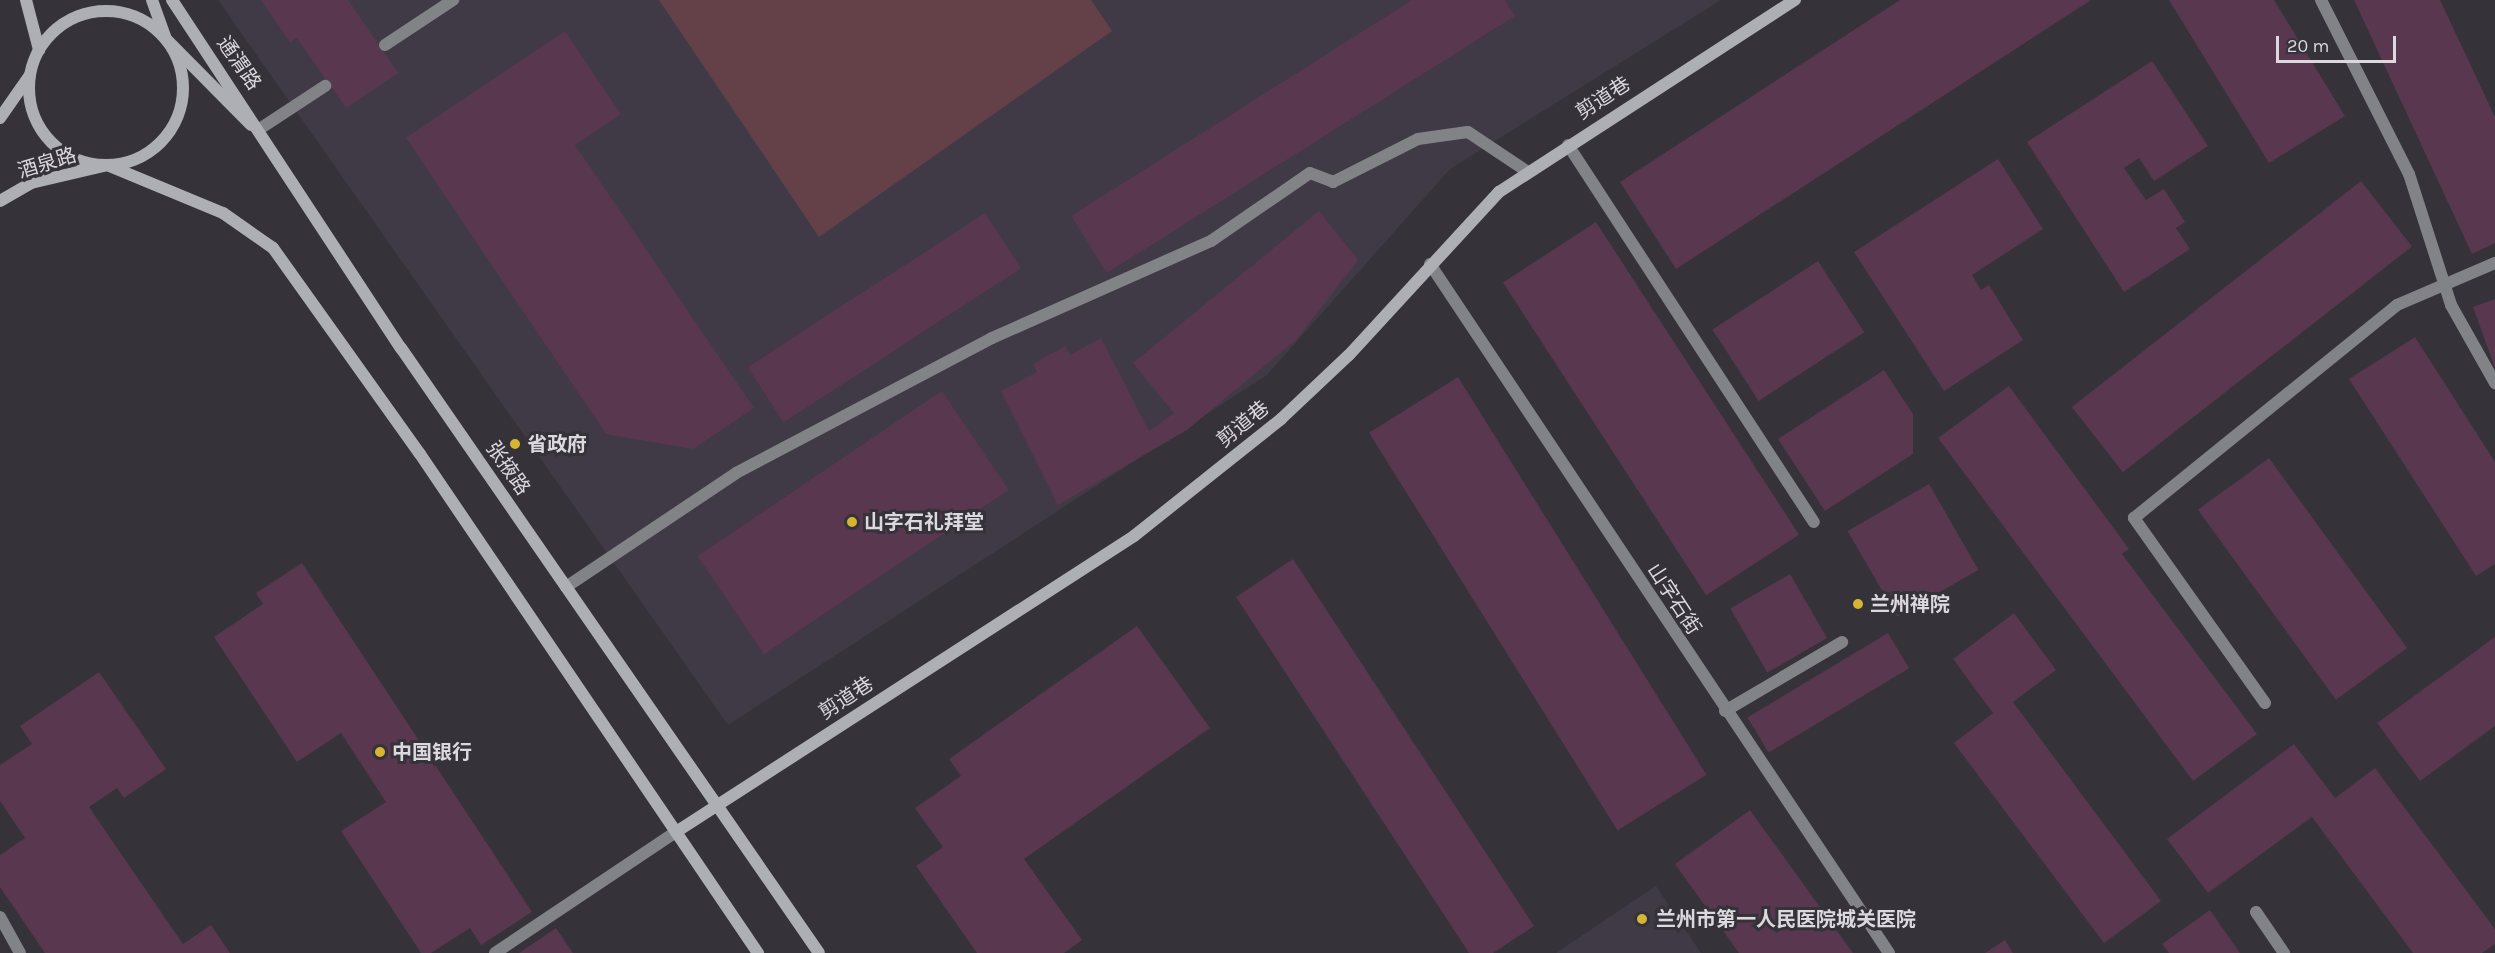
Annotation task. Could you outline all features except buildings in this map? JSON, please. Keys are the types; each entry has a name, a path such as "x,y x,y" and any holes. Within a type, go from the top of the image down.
{"main road":[{"path":"26,0 39,50"},
{"path":"107,165 153,150 180,109 183,85 152,0"},
{"name":"通渭路","path":"172,0 261,128 273,150"},
{"name":"剪道巷","path":"676,832 1134,536 1281,419 1349,355 1430,264 1499,192 1795,0"},
{"path":"0,118 30,74 39,50 68,21 88,13 131,15 166,39 273,150"},
{"path":"30,74 29,96 47,138 64,153 107,165 223,213 273,248 758,953"},
{"name":"张掖路","path":"273,150 401,348 715,806 819,953"},
{"name":"酒泉路","path":"0,201 32,183 107,165"}],"lane":[{"path":"385,45 453,0"},
{"path":"2321,0 2409,174 2444,282 2495,383"},
{"path":"261,128 325,86"},
{"path":"566,587 736,473 992,338 1211,241 1310,173 1333,182 1418,139 1468,132 1528,172"},
{"path":"1568,146 1814,522"},
{"path":"2265,703 2134,518 2397,305 2444,282 2495,263"},
{"name":"山字石街","path":"1430,264 1725,711 1889,953"},
{"path":"1725,711 1842,642"},
{"path":"495,953 676,832"},
{"path":"2256,912 2284,953"},
{"path":"0,917 20,953"}],"shaded area":[{"path":"218,0 1721,0 1450,169 1267,375 728,725"},
{"path":"659,0 1091,0 1112,31 819,237"},
{"name":"兰州市第一人民医院城关医院","path":"1656,886 1701,953 1556,953"}],"place":[{"name":"省政府","path":"515,444"},
{"name":"山字石礼拜堂","path":"852,522"},
{"name":"兰州禅院","path":"1858,604"},
{"name":"中国银行","path":"380,752"},
{"name":"兰州市第一人民医院城关医院","path":"1642,919"}]}
